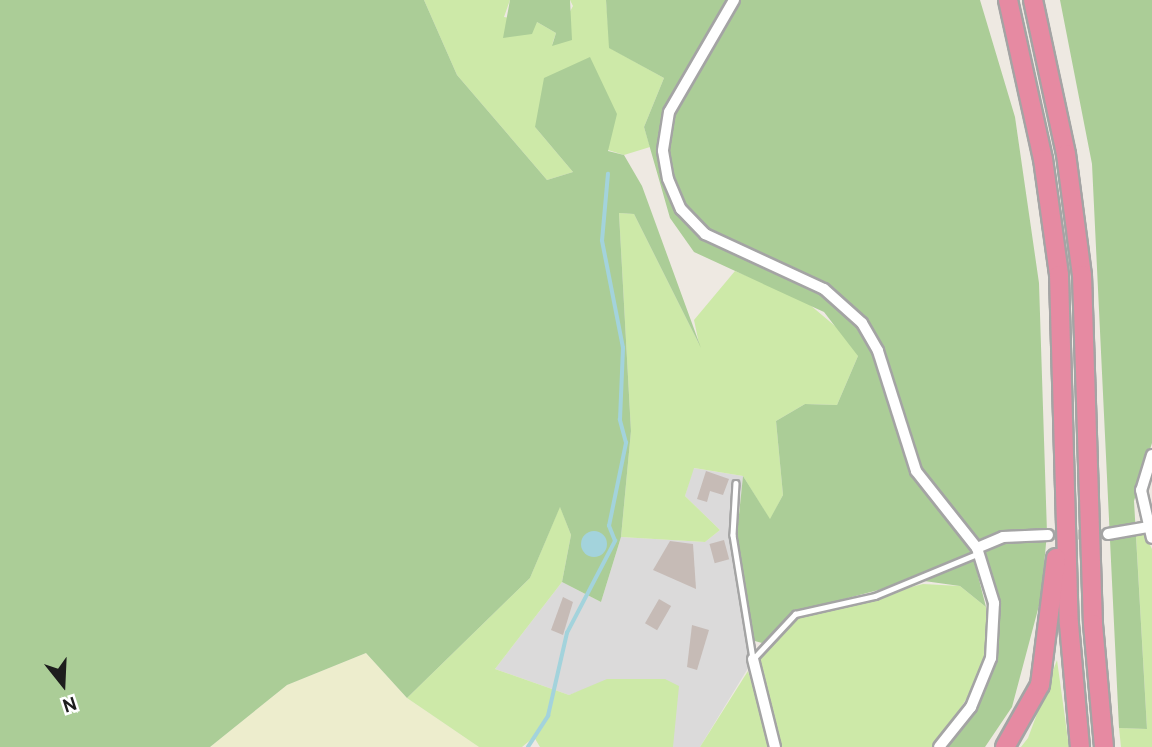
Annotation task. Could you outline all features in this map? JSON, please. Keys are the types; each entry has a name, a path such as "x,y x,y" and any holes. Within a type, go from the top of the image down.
{"highway":[{"path":"1008,0 1029,85 1056,249 1080,747"},
{"path":"1033,0 1066,154 1082,275 1093,624 1104,747"},
{"path":"1005,747 1030,707 1048,650 1057,525 1067,504"}],"street":[{"path":"734,0 669,112 663,151 671,190 689,219 713,241 813,284 853,313 878,351 916,471 978,550 994,603 991,658 971,707 939,747"},
{"path":"1152,455 1141,490 1147,527 1152,538"},
{"path":"1108,534 1147,527"},
{"path":"978,550 1003,537 1048,535"},
{"path":"753,659 775,747"}],"lane":[{"path":"736,483 733,535 753,659"},
{"path":"753,659 795,614 875,596 978,550"}],"shaded area":[{"path":"693,468 743,476 737,534 753,660 700,747 673,747 672,735 586,689 569,695 495,669 562,582 601,602 621,537 705,542 720,530 685,496"}],"green space":[{"path":"0,0 424,0 457,75 547,180 573,172 535,127 544,78 590,57 617,114 608,151 624,155 642,186 701,348 634,214 619,213 631,431 621,537 601,602 562,582 571,535 560,507 530,578 407,698 366,653 287,685 210,747 0,747"},
{"path":"424,0 510,0 504,17 537,22 556,33 552,45 573,6 570,0 606,0 610,48 664,78 644,127 650,147 624,155 535,127 573,172 547,180 457,75"},
{"path":"510,0 570,0 572,40 552,46 556,33 537,22 532,34 503,38"},
{"path":"606,0 980,0 1015,117 1039,283 1047,533 1041,598 1012,707 985,747 939,747 980,692 995,620 982,561 975,564 986,607 960,586 917,580 794,612 766,644 751,640 737,534 743,476 770,519 783,495 776,421 805,404 837,405 858,356 824,312 694,252 670,218 644,127 664,78 609,48"},
{"path":"1060,0 1152,0 1152,443 1134,501 1147,729 1119,728 1092,164"},
{"path":"619,213 634,214 699,344 694,320 735,271 803,299 854,342 858,356 837,405 805,404 776,421 783,495 770,520 743,476 694,468 685,496 720,530 705,542 621,537 631,431"},
{"path":"560,506 571,535 562,582 495,669 569,695 607,679 665,679 679,686 673,747 540,747 534,737 522,747 479,747 407,698 530,578"},
{"path":"1136,535 1145,535 1152,549 1152,747 1121,747 1119,728 1147,729"},
{"path":"923,584 960,586 986,607 988,622 984,672 935,747 778,747 753,660 797,616"},
{"path":"366,653 407,698 479,747 210,747 287,685"},
{"path":"1057,660 1069,747 1021,747 1028,738"},
{"path":"748,671 772,747 700,747"}],"water":[{"path":"594,531 604,534 607,544 604,554 594,557 584,554 581,544 584,534"}],"building":[{"path":"706,471 729,479 723,495 710,491 707,502 697,499"},
{"path":"724,540 729,559 715,563 710,544"},
{"path":"670,541 693,544 696,589 653,570"},
{"path":"563,597 573,602 563,635 551,630"},
{"path":"659,599 671,606 657,630 645,623"},
{"path":"692,625 709,630 697,670 687,667"}],"waterway":[{"path":"528,747 548,716 567,633 615,541 609,526 626,443 620,420 623,348 602,241 608,174"}],"tunnel":[{"path":"1048,535 1108,534"}]}
